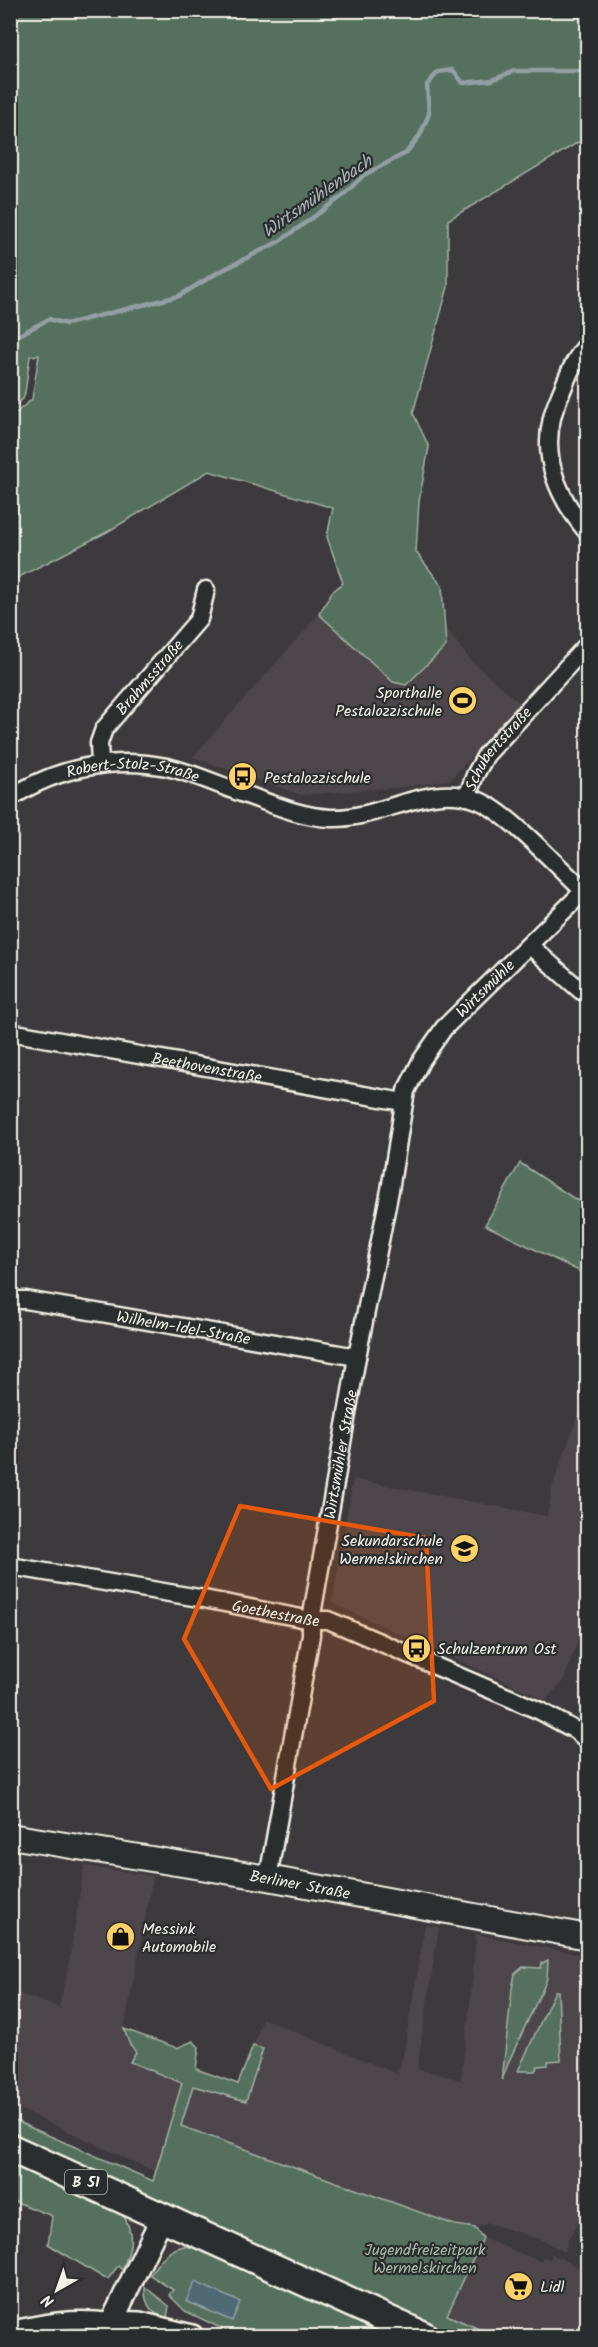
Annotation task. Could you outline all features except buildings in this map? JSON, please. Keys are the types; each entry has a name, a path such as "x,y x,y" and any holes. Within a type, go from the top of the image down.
{"main road":[{"name":"Berliner Straße","path":"10,1836 268,1878 588,1937"},
{"name":"B 51","path":"10,2148 424,2337"}],"street":[{"path":"588,344 579,353 566,379 549,432 555,481 566,505 588,533"},
{"name":"Brahmsstraße","path":"100,765 99,743 104,729 200,619 206,590"},
{"name":"Schubertstraße","path":"586,889 504,818 479,801 467,797 486,755 588,644"},
{"name":"Robert-Stolz-Straße","path":"10,798 49,777 70,770 122,764 167,767 282,808 329,818 357,817 431,796 467,797"},
{"name":"Wirtsmühle","path":"403,1102 414,1072 436,1037 586,889"},
{"path":"529,945 580,990 588,994"},
{"name":"Beethovenstraße","path":"10,1032 403,1102"},
{"name":"Wirtsmühler Straße","path":"268,1878 311,1635 310,1620 357,1357 390,1190 403,1102"},
{"name":"Wilhelm-Idel-Straße","path":"10,1300 26,1300 357,1357"},
{"name":"Goethestraße","path":"10,1566 199,1598 310,1620 328,1620 540,1711 588,1741"},
{"path":"108,2329 162,2217"},
{"path":"10,2330 81,2318 108,2329 139,2323 192,2337"}],"highlighted area":[{"path":"240,1506 426,1538 434,1701 271,1789 184,1639"}],"shaded area":[{"path":"319,614 393,682 446,646 446,628 469,659 521,704 450,780 404,787 301,795 193,757"},
{"name":"Sekundarschule Wermelskirchen","path":"582,1403 588,1404 587,1615 564,1680 546,1700 332,1603 353,1479 547,1516 553,1485"},
{"path":"84,1866 153,1876 124,2029 188,2065 156,2172 11,2105 11,1991 59,2007 68,1969"},
{"path":"425,1925 439,1927 417,2069 461,2080 476,1934 587,1956 587,2210 568,2239 565,2252 545,2241 489,2223 475,2228 455,2225 180,2126 195,2077 240,2094 262,2018 397,2074 403,2057"},
{"name":"Lidl","path":"483,2238 541,2262 543,2257 550,2259 552,2254 587,2272 587,2336 495,2336 447,2315"}],"green space":[{"path":"11,10 587,11 587,137 448,220 448,287 413,413 429,447 419,501 416,552 442,586 446,646 406,685 393,682 319,614 332,592 343,583 327,537 333,508 209,471 107,532 11,581 11,417 32,399 39,355 30,356 23,399 11,409"},
{"path":"520,1163 587,1207 587,1275 485,1225"},
{"path":"548,1960 544,1986 502,2080 515,1974 523,1967 541,1968 542,1963"},
{"path":"555,1991 558,1991 561,2060 548,2061 548,2065 538,2066 535,2071 518,2071"},
{"name":"Jugendfreizeitpark Wermelskirchen","path":"124,2029 177,2048 193,2041 199,2047 196,2069 238,2084 253,2046 263,2049 246,2101 193,2086 181,2126 455,2225 475,2228 483,2238 447,2315 495,2336 446,2336 192,2216 11,2136 11,2119 153,2181 182,2083 130,2062 136,2052 129,2043"},
{"path":"10,2157 123,2215 129,2229 130,2242 128,2256 122,2270 118,2266 108,2279 104,2278 48,2244 52,2216 11,2200"},
{"path":"184,2246 203,2250 402,2336 237,2336 185,2311 169,2295 173,2290 150,2275 164,2256"},
{"path":"145,2287 169,2306 167,2318 153,2311 147,2303"}],"water":[{"path":"195,2282 240,2302 232,2321 186,2301"}],"waterway":[{"name":"Wirtsmühlenbach","path":"10,335 19,335 49,319 66,324 179,296 217,273 280,241 340,198 364,175 406,153 420,135 429,114 427,85 438,72 453,70 463,83 492,80 514,71 588,71"}],"place":[{"name":"Sporthalle Pestalozzischule","path":"463,701"},
{"name":"Pestalozzischule","path":"243,777"},
{"name":"Sekundarschule Wermelskirchen","path":"464,1549"},
{"name":"Schulzentrum Ost","path":"416,1648"},
{"name":"Messink Automobile","path":"121,1937"},
{"name":"Lidl","path":"519,2286"}]}
